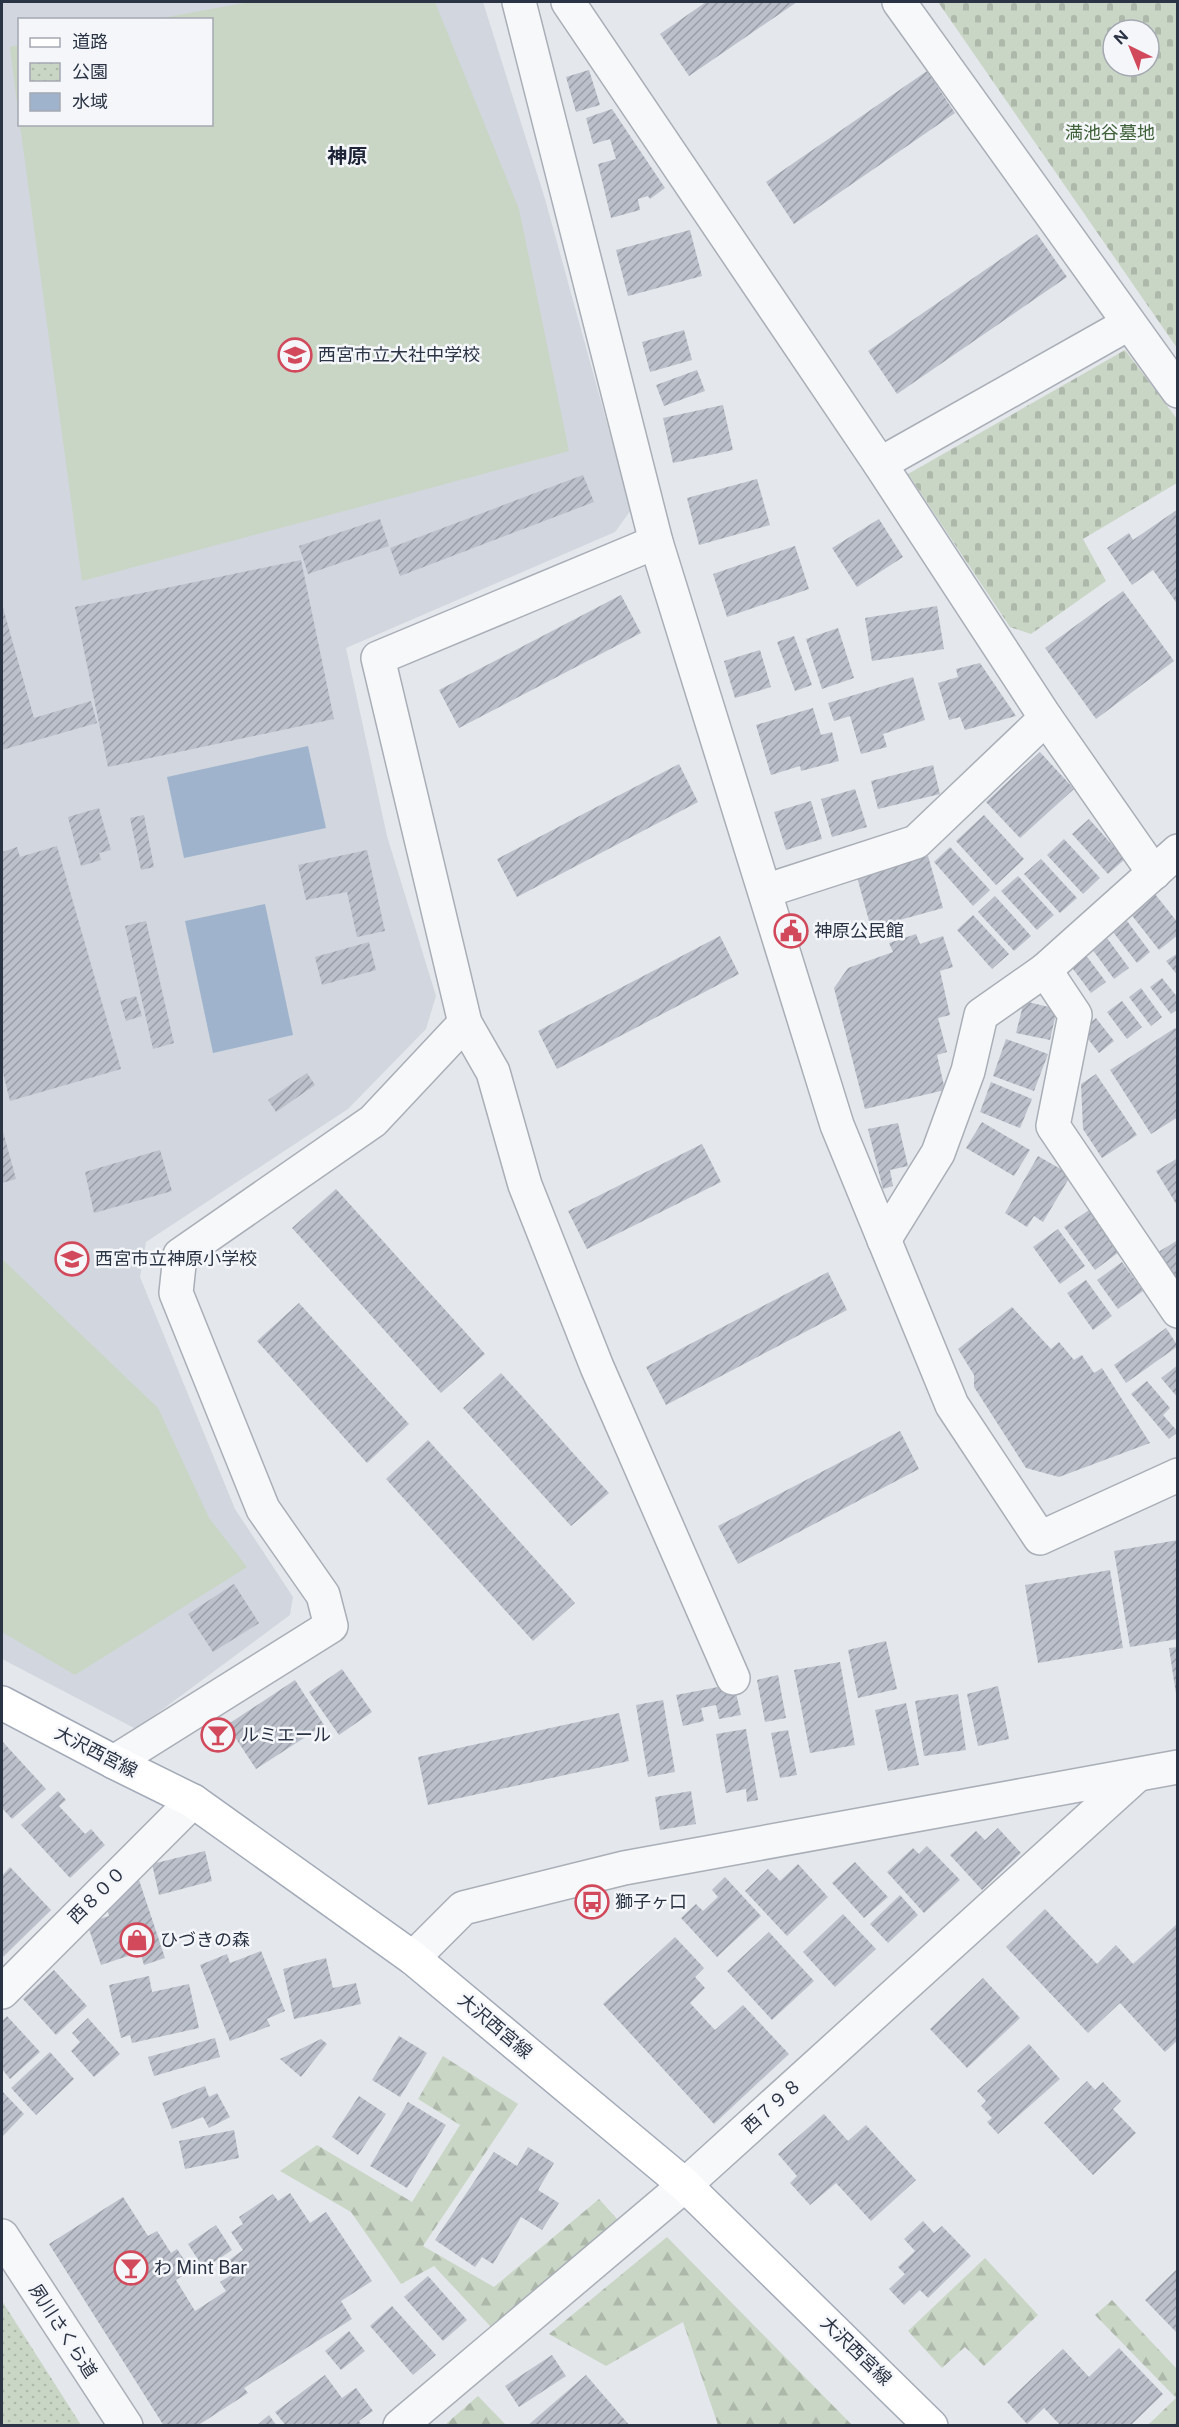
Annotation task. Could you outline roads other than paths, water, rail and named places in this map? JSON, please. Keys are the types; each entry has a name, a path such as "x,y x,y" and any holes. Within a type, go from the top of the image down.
{"main road":[{"name":"大沢西宮線","path":"2,1703 193,1801 413,1958 685,2185 932,2426"}],"street":[{"path":"519,2 656,542 837,1125 952,1405 1040,1538 1178,1475"},
{"path":"568,2 880,464 1046,718 1166,862 1045,970 981,1015 968,1071 938,1153 884,1240"},
{"path":"899,2 1178,391"},
{"path":"880,464 1128,324"},
{"path":"656,542 378,658 465,1023 493,1072 525,1185 597,1367 733,1678"},
{"path":"765,891 916,842 1046,718"},
{"path":"1045,970 1075,1015 1053,1126 1178,1311"},
{"path":"114,1762 331,1626 323,1595 263,1509 176,1293 180,1256 373,1121 465,1023"},
{"path":"413,1958 463,1908 624,1868 1178,1767"},
{"name":"西７９８","path":"400,2426 685,2185 1136,1776"},
{"name":"西８００","path":"2,1992 193,1801"},
{"name":"夙川さくら道","path":"2,2236 126,2426"}],"water":[{"path":"308,746 326,828 184,858 167,777"},
{"path":"265,904 293,1035 213,1053 185,921"}],"place":[{"name":"西宮市立大社中学校","path":"295,355"},
{"name":"神原公民館","path":"791,931"},
{"name":"西宮市立神原小学校","path":"72,1259"},
{"name":"ルミエール","path":"218,1735"},
{"name":"獅子ヶ口","path":"592,1902"},
{"name":"ひづきの森","path":"137,1940"},
{"name":"わ Mint Bar","path":"131,2268"}],"district":[{"name":"神原","path":"347,156"}],"park label":[{"name":"満池谷墓地","path":"1110,133"}]}
